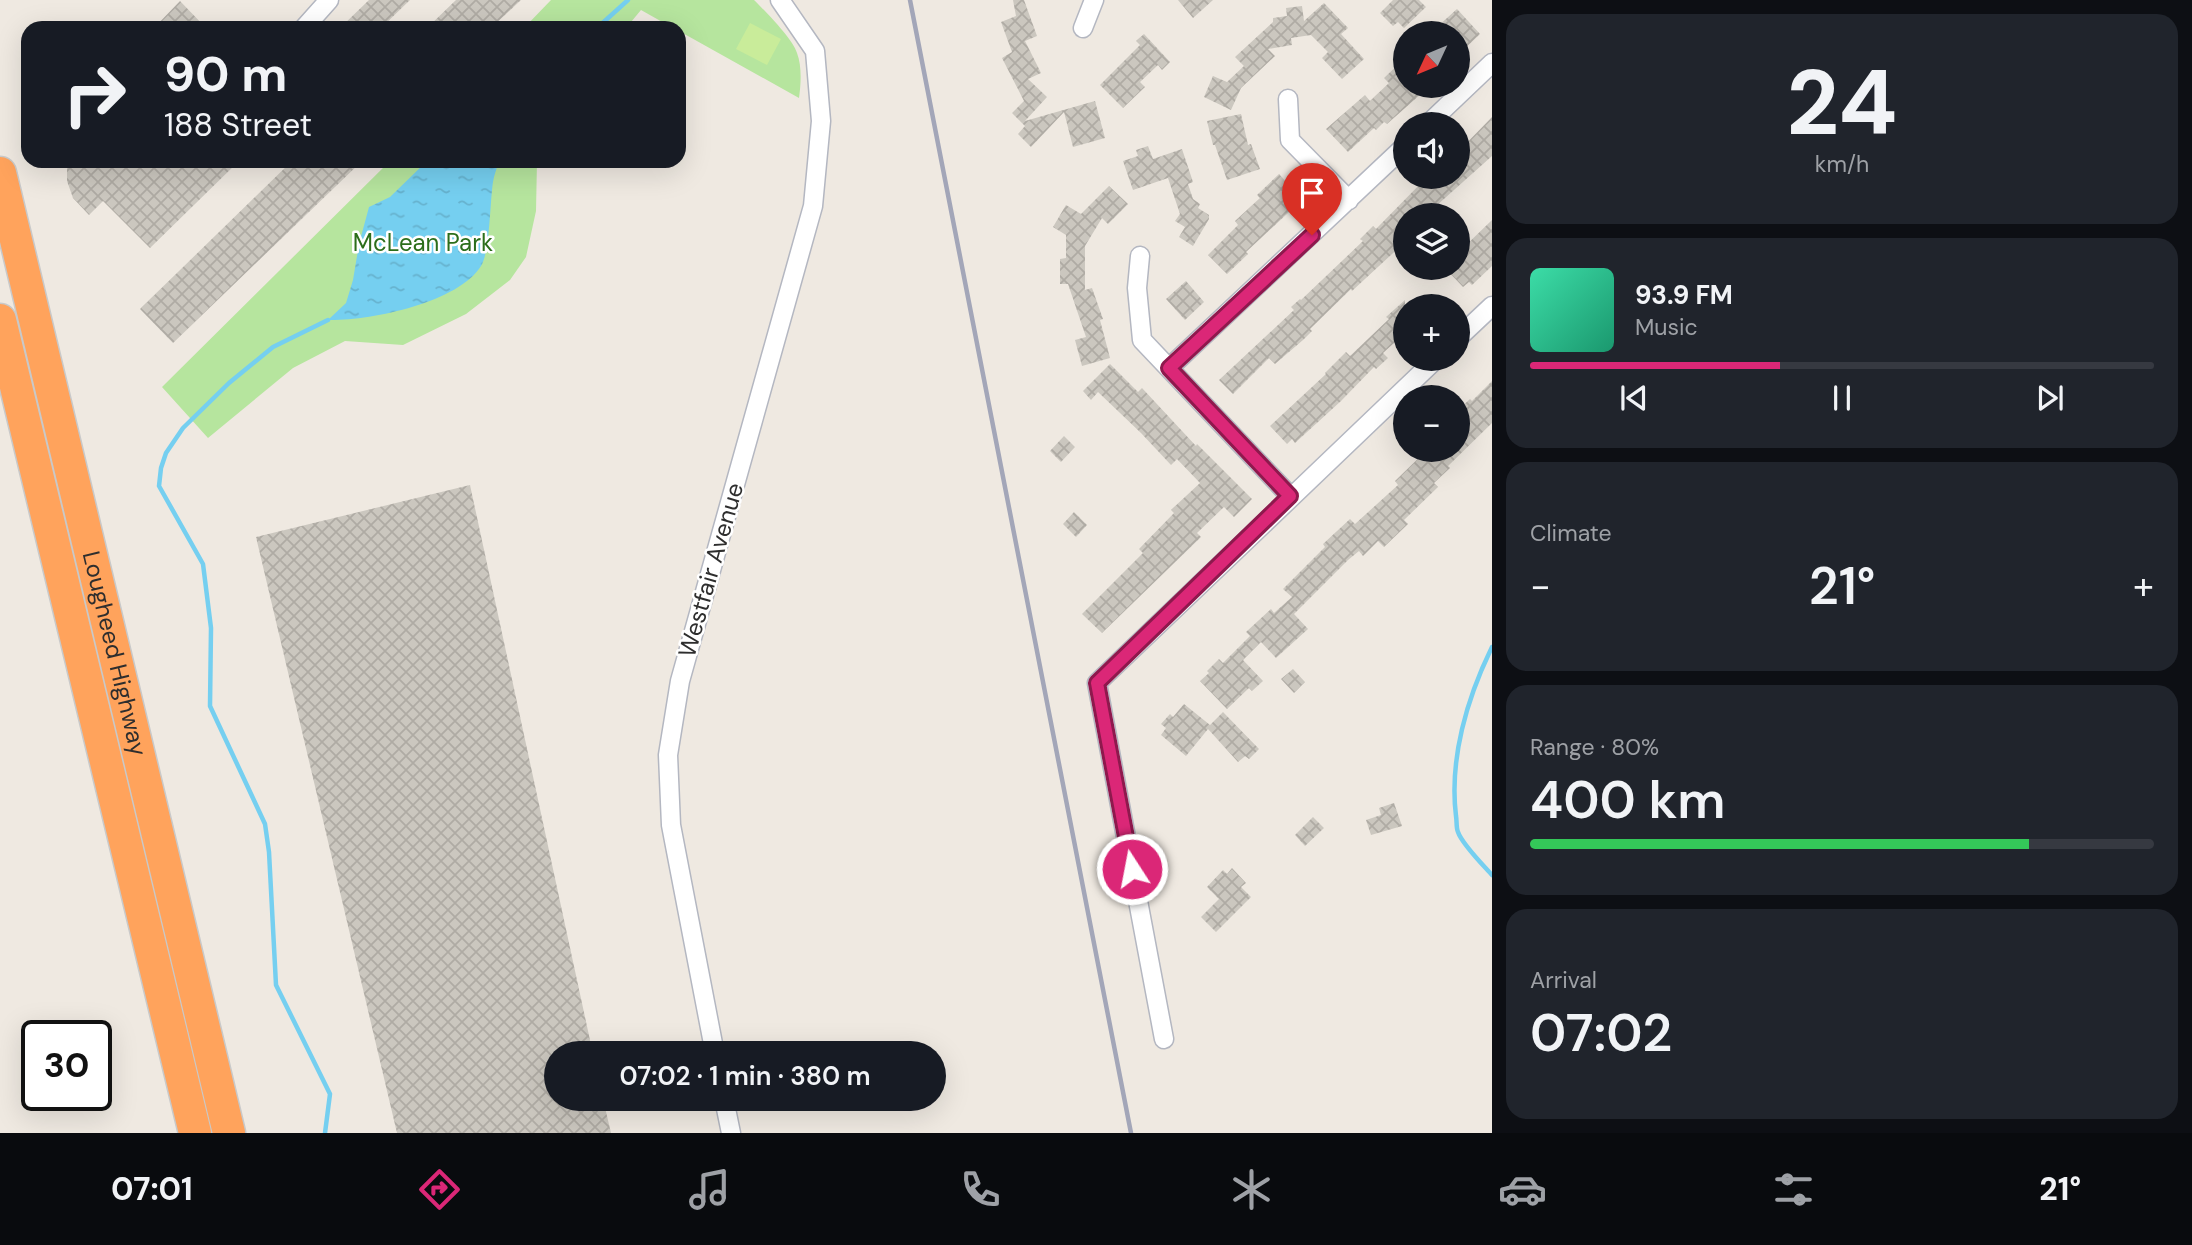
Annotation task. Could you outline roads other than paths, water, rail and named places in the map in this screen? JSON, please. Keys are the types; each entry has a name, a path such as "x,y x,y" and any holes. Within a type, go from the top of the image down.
{"highway":[{"name":"Lougheed Highway","path":"0,173 229,1133"},
{"name":"Lougheed Highway","path":"0,320 195,1133"}],"street":[{"path":"310,21 329,0"},
{"name":"Westfair Avenue","path":"713,1041 671,825 668,755 680,681 813,206 821,121 816,51 780,0"},
{"path":"1083,28 1094,0"},
{"path":"1441,112 1492,63"},
{"path":"1288,99 1290,140 1349,200"},
{"path":"1169,368 1393,158"},
{"path":"1140,256 1137,288 1142,340 1290,496"},
{"path":"1470,327 1492,306"},
{"path":"1164,1039 1097,683 1423,371"},
{"path":"726,1111 731,1133"}],"water":[{"path":"420,168 497,168 493,182 486,250 481,266 470,279 433,300 388,313 328,320 346,303 369,207 390,197"}],"waterway":[{"path":"605,21 628,0"},
{"path":"325,1133 330,1094 276,985 265,824 210,706 211,628 203,564 159,486 166,453 183,428 229,383 273,347 328,320"},
{"path":"1492,647 1468,708 1455,773 1457,829 1460,837 1492,875"}],"railway":[{"path":"910,0 1131,1133"}],"park label":[{"name":"McLean Park","path":"423,243"}]}
